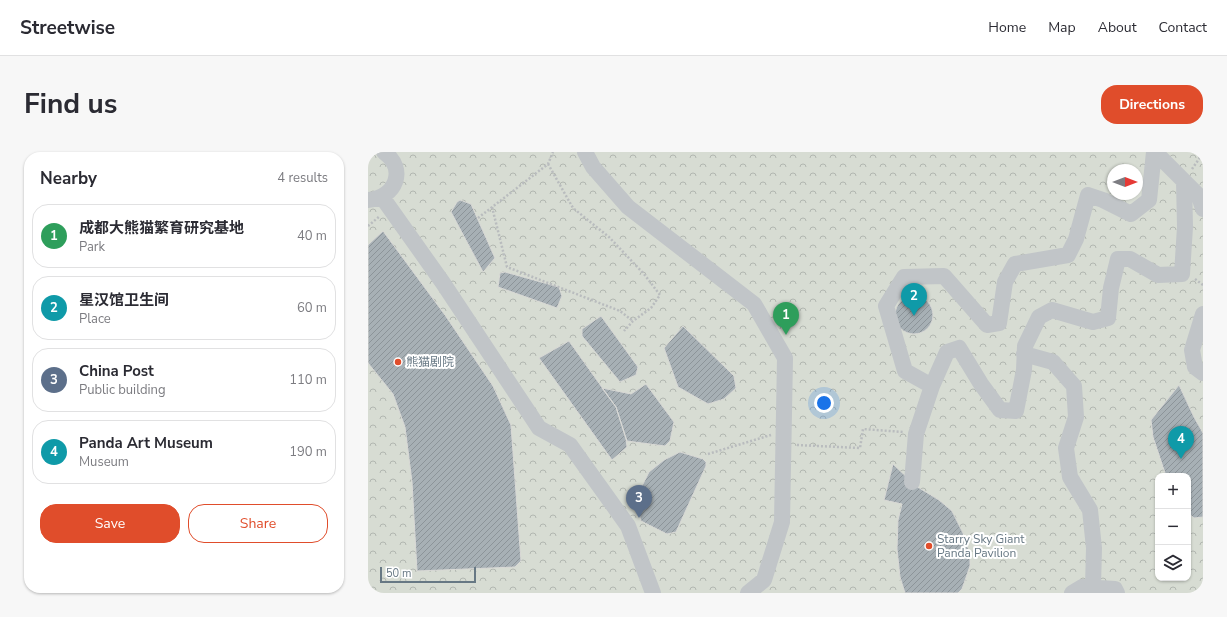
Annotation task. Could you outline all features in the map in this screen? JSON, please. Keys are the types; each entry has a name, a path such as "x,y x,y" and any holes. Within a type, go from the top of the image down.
{"lane":[{"path":"384,152 394,163 396,172 395,181 392,189 375,199 443,283 539,428 570,445 628,526 653,593"},
{"path":"585,152 593,167 628,208 754,304 785,358 782,522 764,580 748,593"},
{"path":"1154,152 1199,196 1203,209"},
{"path":"932,386 905,371 886,306 904,277 944,276 987,325 999,323 1004,282 1015,264 1068,255 1076,239 1088,195 1103,200 1132,214 1149,200 1154,152"},
{"path":"912,482 916,434 932,386 947,352 959,348 981,384 1000,410 1016,411 1024,370 1025,346 1039,317 1052,310 1093,322 1108,318 1111,288 1118,259 1130,259 1158,275 1182,274 1185,227 1184,181"},
{"path":"1203,314 1192,350 1195,367 1203,373"},
{"path":"1024,354 1053,362 1074,386 1076,416 1066,448 1070,477 1090,510 1094,548 1093,587"},
{"path":"1072,593 1082,587 1115,589 1117,593"}],"path":[{"path":"478,218 548,164 553,152"},
{"path":"1199,160 1201,152"},
{"path":"548,164 572,208 609,237 644,274 660,295 651,308 633,321 624,331"},
{"path":"492,207 507,267 620,311 633,321"},
{"path":"784,445 860,448 863,429 916,434"},
{"path":"708,454 767,435"}],"green space":[{"path":"368,152 1203,152 1203,593 368,593"}],"building":[{"path":"460,200 471,204 495,258 483,272 451,212"},
{"path":"383,231 445,315 493,386 511,425 521,561 515,567 417,571 412,482 405,427 393,394 368,363 368,245"},
{"path":"505,272 559,287 562,296 557,308 498,287 500,273"},
{"path":"910,296 918,296 925,299 930,304 933,315 930,326 925,331 918,334 910,334 903,331 898,326 895,319 895,311 898,304 903,299"},
{"path":"601,316 638,367 636,375 620,382 582,336 582,329"},
{"path":"683,326 734,376 736,388 724,399 708,404 678,387 664,348"},
{"path":"569,341 616,407 627,447 612,460 539,358"},
{"path":"646,384 674,422 670,441 665,446 627,441 616,407 602,388 631,394"},
{"path":"1179,385 1203,433 1203,517 1194,518 1191,516 1191,473 1165,473 1153,437 1151,420"},
{"path":"680,452 703,459 706,462 706,466 676,532 667,534 641,521 636,504 637,496 649,472 664,460"},
{"path":"893,464 916,486 939,500 952,511 963,533 970,554 970,566 962,589 958,593 905,593 900,577 897,549 898,520 902,504 884,500"}],"place":[{"name":"星汉馆卫生间","path":"914,316"},
{"name":"成都大熊猫繁育研究基地","path":"786,335"},
{"name":"熊猫剧院","path":"398,362"},
{"name":"Panda Art Museum","path":"1181,459"},
{"name":"China Post","path":"639,518"},
{"name":"Starry Sky Giant Panda Pavilion","path":"929,546"}]}
